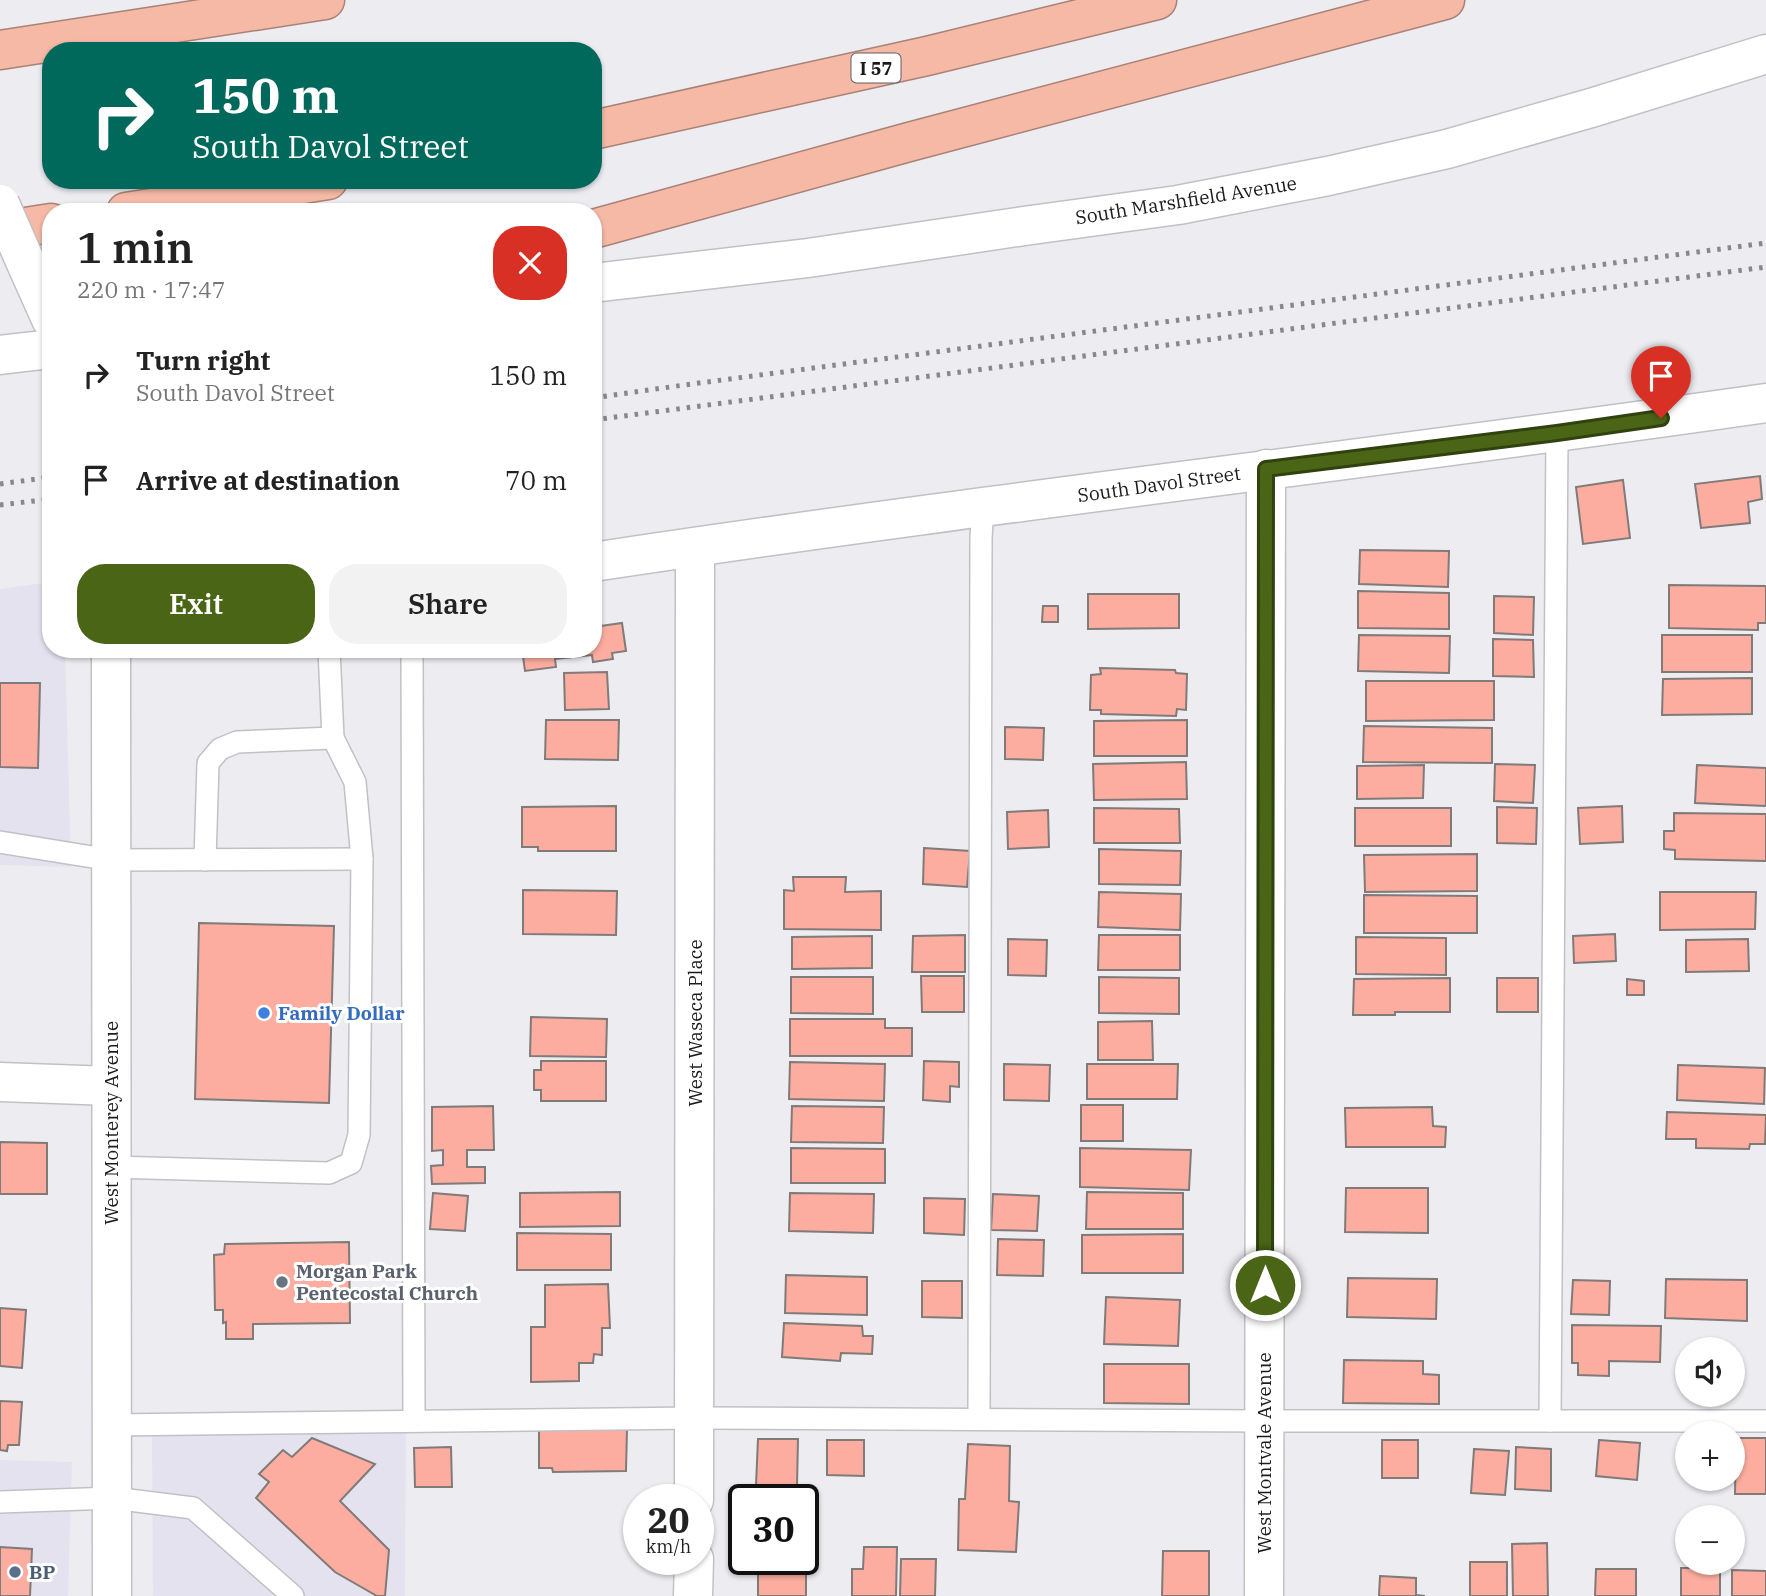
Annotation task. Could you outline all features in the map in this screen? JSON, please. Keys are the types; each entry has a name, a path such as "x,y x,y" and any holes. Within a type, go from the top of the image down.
{"highway":[{"path":"52,42 325,0"},
{"name":"I 57","path":"602,128 928,56 1157,0"},
{"path":"602,227 896,145 1445,0"},
{"path":"0,50 42,44"},
{"path":"182,203 271,189"},
{"path":"0,230 42,224"}],"street":[{"name":"South Marshfield Avenue","path":"602,282 808,258 1178,205 1301,181 1447,149 1766,54"},
{"path":"0,204 42,299"},
{"path":"0,355 42,350"},
{"name":"South Davol Street","path":"602,561 983,507 1766,404"},
{"name":"West Montvale Avenue","path":"1264,1596 1266,469"},
{"name":"West Waseca Place","path":"694,1484 695,547"},
{"name":"West Monterey Avenue","path":"111,658 112,1596"},
{"path":"0,1082 111,1086"},
{"path":"693,1596 694,1575"}],"lane":[{"path":"1550,1421 1557,433"},
{"path":"979,1419 983,507"},
{"path":"111,1167 329,1173 351,1163 359,1135 362,859 355,782 333,738 329,658"},
{"path":"412,658 414,1421"},
{"path":"205,860 208,763 219,749 237,742 333,738"},
{"path":"0,842 111,860 362,859"},
{"path":"113,1425 695,1418 1766,1421"},
{"path":"0,1502 113,1498 193,1508 283,1593"}],"shaded area":[{"path":"42,583 42,658 65,658 71,867 0,865 0,589"},
{"path":"406,1428 405,1596 153,1596 152,1435"},
{"path":"0,1460 72,1462 68,1596 0,1596"}],"building":[{"path":"1760,476 1762,499 1748,502 1750,523 1701,528 1695,484"},
{"path":"1623,480 1630,538 1583,544 1576,487"},
{"path":"1360,550 1449,551 1448,587 1359,584"},
{"path":"1669,585 1766,586 1766,623 1758,623 1758,630 1669,628"},
{"path":"1358,591 1449,593 1449,629 1358,628"},
{"path":"1088,594 1179,594 1179,628 1088,629"},
{"path":"1494,596 1534,597 1533,635 1494,633"},
{"path":"1043,606 1058,606 1058,622 1042,622"},
{"path":"622,623 626,651 612,653 613,659 593,662 592,658 602,658 602,626"},
{"path":"1359,635 1450,636 1449,673 1358,671"},
{"path":"1662,635 1752,635 1752,672 1662,672"},
{"path":"1493,639 1533,640 1534,677 1493,676"},
{"path":"523,658 564,658 555,659 556,667 525,671"},
{"path":"1100,668 1175,670 1176,673 1187,674 1186,710 1177,709 1176,716 1101,714 1101,710 1090,710 1091,675 1101,674"},
{"path":"607,672 609,709 565,710 564,673"},
{"path":"1752,678 1752,714 1662,715 1663,679"},
{"path":"1366,681 1494,681 1494,720 1366,721"},
{"path":"0,683 40,683 38,768 0,767"},
{"path":"546,720 619,720 618,760 545,759"},
{"path":"1187,720 1187,756 1094,756 1094,721"},
{"path":"1364,726 1492,728 1492,763 1363,762"},
{"path":"1005,727 1044,728 1043,760 1005,759"},
{"path":"1186,762 1187,799 1094,800 1093,764"},
{"path":"1495,764 1535,765 1533,803 1494,801"},
{"path":"1424,765 1423,798 1357,799 1357,766"},
{"path":"1697,765 1766,768 1766,806 1695,803"},
{"path":"616,806 616,851 538,851 538,847 522,847 522,807"},
{"path":"1622,806 1623,842 1580,844 1578,808"},
{"path":"1497,807 1537,808 1536,844 1497,843"},
{"path":"1094,808 1179,809 1180,843 1094,843"},
{"path":"1355,808 1451,808 1451,846 1355,846"},
{"path":"1048,810 1049,847 1008,849 1007,812"},
{"path":"1674,813 1766,814 1766,861 1675,859 1675,850 1664,849 1664,831 1674,831"},
{"path":"924,848 970,851 967,887 923,884"},
{"path":"1099,849 1181,851 1180,885 1099,884"},
{"path":"1477,854 1477,891 1365,892 1364,855"},
{"path":"793,877 846,877 845,892 881,891 881,930 784,929 784,890 794,891"},
{"path":"523,890 617,891 616,935 523,934"},
{"path":"1099,892 1181,894 1180,930 1098,927"},
{"path":"1660,892 1756,892 1755,929 1660,930"},
{"path":"1364,895 1477,896 1477,933 1364,933"},
{"name":"Family Dollar","path":"199,923 334,926 329,1103 195,1099"},
{"path":"1615,934 1616,961 1574,963 1573,936"},
{"path":"965,935 965,972 912,972 913,936"},
{"path":"1099,935 1180,935 1180,970 1098,970"},
{"path":"872,936 872,968 792,969 792,937"},
{"path":"1356,937 1446,938 1446,975 1356,974"},
{"path":"1008,939 1047,940 1046,976 1008,975"},
{"path":"1748,939 1749,971 1686,972 1686,940"},
{"path":"921,976 964,976 964,1012 922,1012"},
{"path":"791,977 873,977 873,1014 791,1013"},
{"path":"1099,977 1179,978 1179,1014 1099,1013"},
{"path":"1450,978 1450,1012 1353,1015 1354,979"},
{"path":"1497,978 1538,978 1538,1012 1497,1012"},
{"path":"1627,979 1644,981 1644,995 1627,995"},
{"path":"531,1017 607,1019 606,1057 530,1056"},
{"path":"790,1019 885,1019 885,1028 912,1028 912,1056 790,1056"},
{"path":"1152,1021 1153,1060 1098,1060 1098,1022"},
{"path":"541,1061 606,1061 606,1101 541,1101 541,1090 534,1090 534,1070 541,1070"},
{"path":"924,1061 959,1062 959,1087 950,1086 950,1102 923,1100"},
{"path":"790,1062 885,1064 884,1101 789,1099"},
{"path":"1004,1064 1050,1065 1049,1101 1004,1100"},
{"path":"1087,1064 1178,1064 1177,1099 1087,1099"},
{"path":"1678,1065 1765,1068 1764,1104 1677,1100"},
{"path":"1081,1105 1123,1105 1123,1141 1081,1141"},
{"path":"493,1106 494,1150 467,1150 467,1167 485,1167 485,1183 432,1184 431,1166 443,1165 443,1150 432,1151 432,1107"},
{"path":"792,1106 884,1107 883,1143 791,1142"},
{"path":"1432,1107 1433,1126 1446,1127 1445,1147 1346,1147 1345,1108"},
{"path":"1667,1112 1766,1115 1765,1144 1750,1144 1749,1149 1696,1148 1696,1139 1666,1139"},
{"path":"0,1142 47,1143 47,1194 0,1194"},
{"path":"791,1148 885,1149 885,1183 791,1183"},
{"path":"1080,1148 1191,1150 1189,1190 1080,1187"},
{"path":"1346,1188 1428,1188 1428,1233 1345,1232"},
{"path":"620,1192 620,1226 520,1227 520,1193"},
{"path":"1087,1192 1183,1193 1183,1229 1086,1229"},
{"path":"433,1193 468,1196 465,1231 430,1229"},
{"path":"790,1193 874,1194 873,1233 789,1231"},
{"path":"993,1194 1039,1196 1037,1231 991,1230"},
{"path":"924,1198 965,1199 964,1235 924,1233"},
{"path":"517,1233 611,1234 611,1270 517,1270"},
{"path":"1183,1234 1183,1273 1082,1273 1082,1235"},
{"path":"998,1239 1044,1240 1043,1276 997,1275"},
{"name":"Morgan Park Pentecostal Church","path":"349,1242 350,1323 253,1324 253,1339 226,1339 223,1310 215,1310 214,1255 224,1254 225,1244"},
{"path":"786,1275 867,1277 867,1315 785,1313"},
{"path":"1348,1278 1437,1279 1436,1319 1347,1317"},
{"path":"1666,1279 1747,1280 1747,1321 1665,1318"},
{"path":"1573,1280 1610,1281 1609,1315 1571,1314"},
{"path":"922,1281 962,1281 962,1318 922,1317"},
{"path":"608,1284 610,1328 602,1328 602,1355 594,1354 593,1363 579,1363 579,1381 531,1382 531,1327 545,1327 545,1285"},
{"path":"1106,1297 1180,1300 1178,1346 1104,1344"},
{"path":"0,1308 26,1310 22,1368 0,1366"},
{"path":"784,1323 862,1326 863,1336 873,1336 872,1354 841,1353 840,1361 782,1357"},
{"path":"1572,1325 1661,1326 1660,1362 1609,1361 1609,1376 1578,1375 1578,1363 1572,1363"},
{"path":"1344,1360 1423,1361 1423,1374 1439,1375 1439,1404 1343,1403"},
{"path":"1104,1364 1189,1364 1189,1404 1104,1403"},
{"path":"0,1401 22,1402 19,1445 8,1445 7,1451 0,1450"},
{"path":"627,1429 626,1471 553,1472 552,1468 539,1468 539,1430"},
{"path":"312,1438 375,1464 340,1501 389,1550 385,1596 377,1596 335,1572 256,1498 269,1482 259,1474 283,1450 292,1457"},
{"path":"1745,1438 1766,1438 1766,1494 1735,1494 1735,1491 1745,1491"},
{"path":"758,1439 798,1439 797,1484 756,1484"},
{"path":"827,1440 864,1440 864,1476 827,1475"},
{"path":"1382,1440 1418,1440 1418,1478 1382,1478"},
{"path":"1599,1440 1640,1443 1637,1480 1596,1476"},
{"path":"968,1444 1010,1446 1009,1501 1019,1502 1016,1552 958,1550 959,1499 965,1499"},
{"path":"451,1447 452,1487 415,1487 414,1448"},
{"path":"1516,1447 1551,1449 1551,1491 1515,1489"},
{"path":"1474,1449 1509,1451 1505,1495 1471,1493"},
{"path":"1547,1543 1548,1596 1513,1596 1512,1544"},
{"name":"BP","path":"0,1547 32,1549 30,1596 0,1596"},
{"path":"864,1547 897,1547 896,1596 852,1596 852,1569 863,1569"},
{"path":"1163,1551 1209,1551 1209,1596 1162,1596"},
{"path":"901,1559 936,1559 935,1596 900,1596"},
{"path":"1470,1562 1507,1562 1507,1596 1470,1596"},
{"path":"1596,1569 1636,1569 1636,1596 1595,1596"},
{"path":"1745,1570 1766,1571 1766,1596 1732,1596 1732,1575 1745,1575"},
{"path":"758,1575 806,1575 806,1596 758,1596"},
{"path":"1681,1575 1720,1575 1720,1596 1681,1596"},
{"path":"1380,1576 1416,1578 1416,1595 1425,1596 1379,1596"}],"railway":[{"path":"602,397 1766,243"},
{"path":"602,419 1766,267"},
{"path":"0,484 42,478"},
{"path":"0,505 42,500"}],"place":[{"name":"Family Dollar","path":"264,1013"},
{"name":"Morgan Park Pentecostal Church","path":"282,1282"},
{"name":"BP","path":"15,1572"}],"route":[{"path":"1265,1285 1266,469 1661,418"}]}
